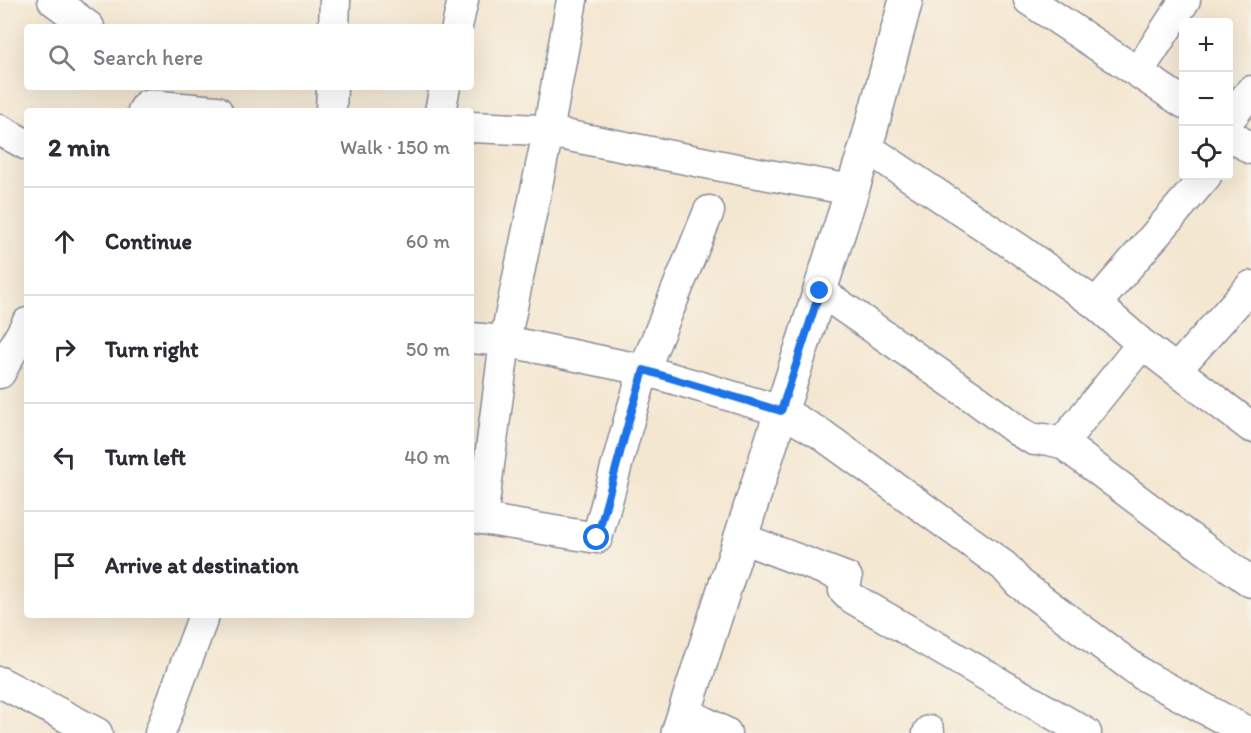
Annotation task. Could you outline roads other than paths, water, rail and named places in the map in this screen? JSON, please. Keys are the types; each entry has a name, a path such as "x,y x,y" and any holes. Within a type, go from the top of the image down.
{"main road":[{"path":"682,723 866,147 906,0"}],"street":[{"path":"53,0 85,24"},
{"path":"334,24 335,0"},
{"path":"458,24 462,0"},
{"path":"572,0 548,132 505,341 476,518 597,538 644,370 709,211"},
{"path":"1029,0 1059,8 1138,72 1179,100"},
{"path":"1138,72 1185,0"},
{"path":"331,108 332,90"},
{"path":"441,108 444,90"},
{"path":"1235,138 1251,91"},
{"path":"141,101 194,108"},
{"path":"474,127 539,130 852,190"},
{"path":"0,130 24,143"},
{"path":"866,147 1019,249 1096,304 1142,344 1251,427"},
{"path":"1096,304 1203,180"},
{"path":"1176,370 1251,286"},
{"path":"820,291 1018,431 1034,440 1044,439 1062,443 1251,582"},
{"path":"0,373 15,332"},
{"path":"474,338 505,341 644,370 781,411 821,434 1004,566 1019,583 1143,675 1245,732"},
{"path":"1062,443 1142,344"},
{"path":"741,538 847,578 844,590 852,598 1086,733"},
{"path":"160,733 203,618"},
{"path":"0,682 97,733"},
{"path":"682,723 726,733"}]}
